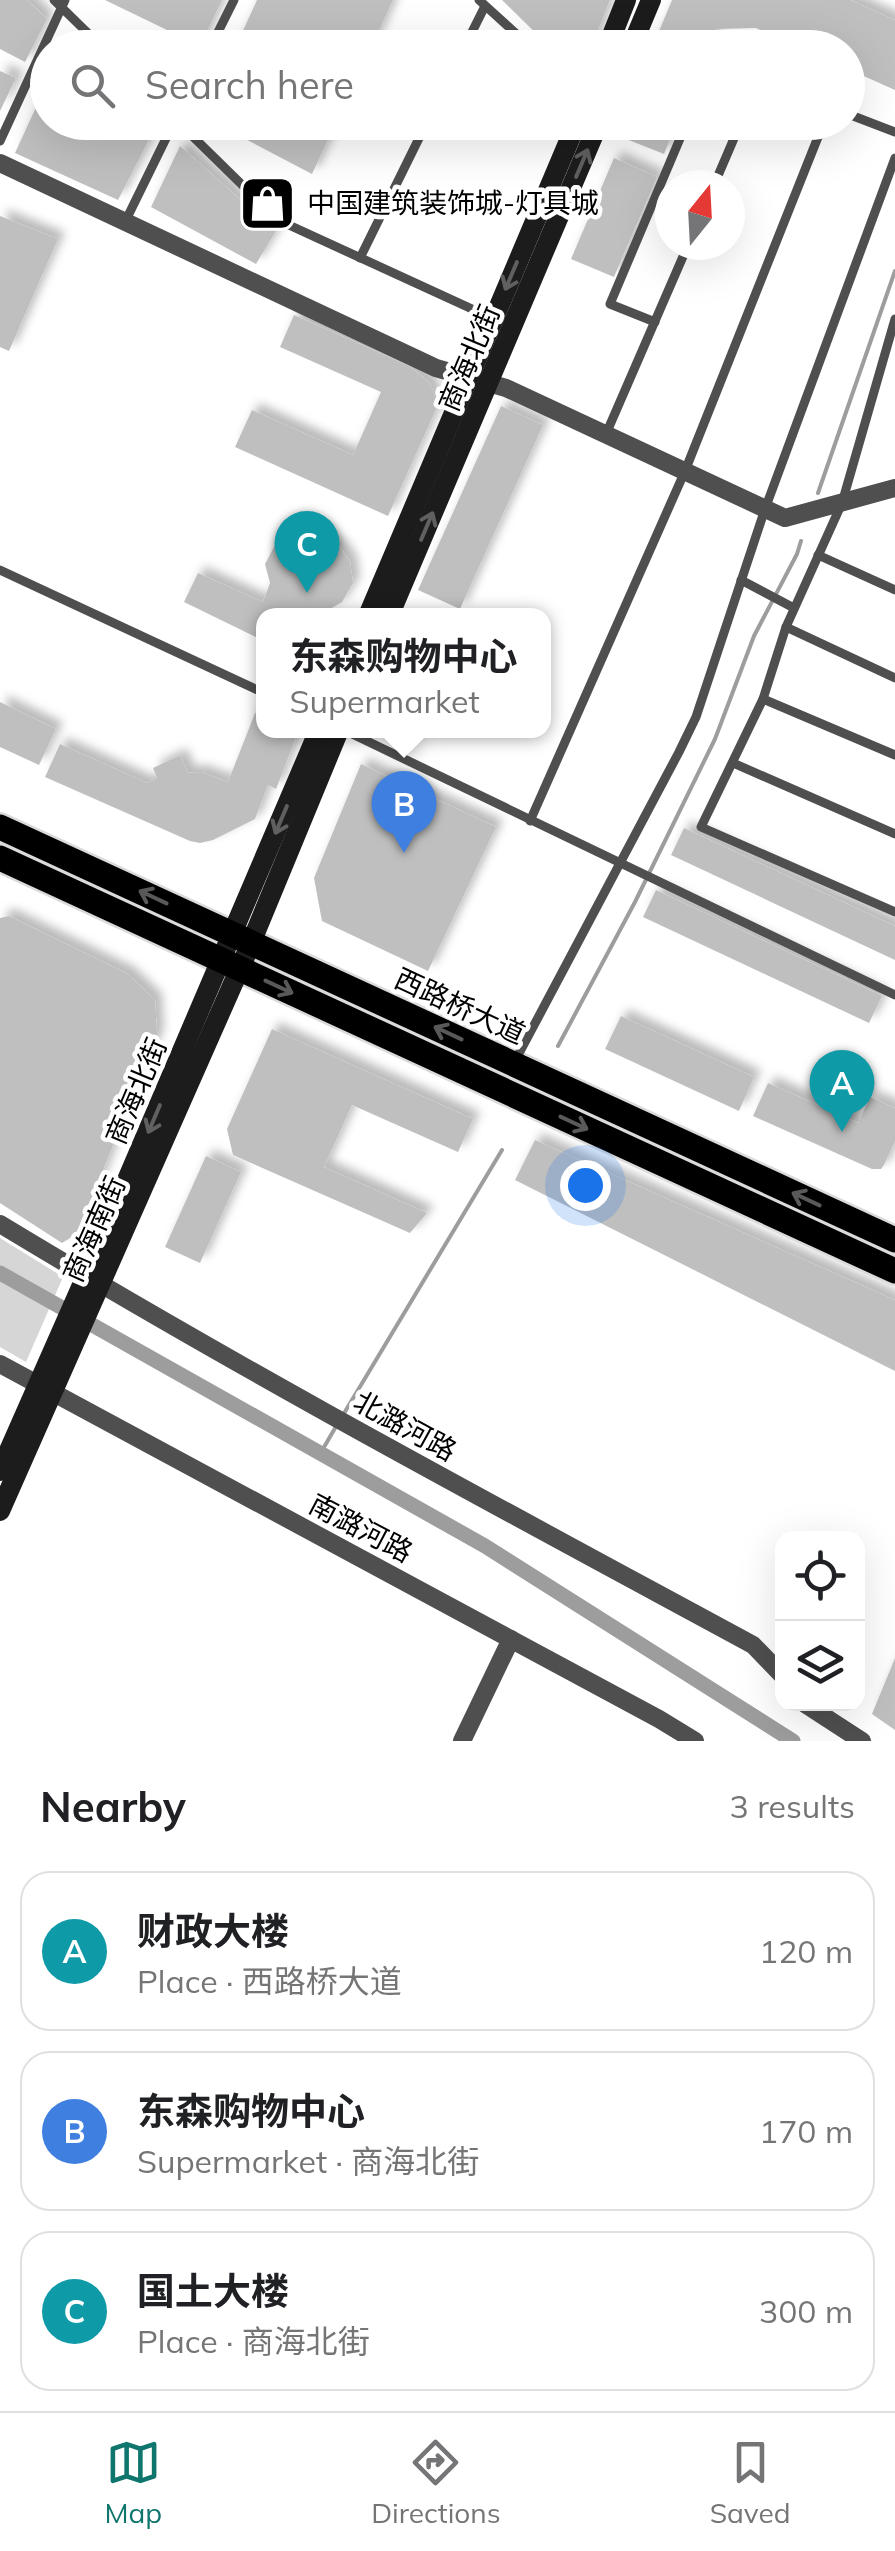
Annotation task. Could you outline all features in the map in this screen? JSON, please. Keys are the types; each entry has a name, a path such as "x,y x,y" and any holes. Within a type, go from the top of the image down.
{"main road":[{"path":"614,30 626,0"},
{"path":"639,30 652,0"},
{"name":"商海北街","path":"392,608 570,140"},
{"name":"商海北街","path":"502,323 590,140"},
{"name":"商海北街","path":"372,608 479,380"},
{"name":"商海北街","path":"242,939 316,738"},
{"name":"商海北街","path":"91,1284 242,939 338,738"},
{"name":"西路桥大道","path":"0,827 895,1240"},
{"path":"0,858 895,1271"},
{"name":"商海南街","path":"0,1511 44,1389 91,1284"},
{"path":"0,1472 44,1389"}],"street":[{"path":"0,164 436,368 506,388 785,518 895,488"},
{"name":"北潞河路","path":"0,1224 91,1284 753,1644 775,1668"},
{"name":"南潞河路","path":"0,1364 695,1741"},
{"path":"462,1741 511,1640"},
{"path":"816,1711 862,1741"}],"lane":[{"path":"219,30 234,0"},
{"path":"48,30 60,2 86,30"},
{"path":"471,30 482,3 512,30"},
{"path":"0,141 30,72"},
{"path":"865,121 895,132"},
{"path":"125,222 167,140"},
{"path":"195,140 278,220 502,323"},
{"path":"360,258 418,140"},
{"path":"655,322 610,304 679,140"},
{"path":"721,170 734,140"},
{"path":"530,821 685,472 817,140"},
{"path":"513,1064 696,716 765,509 895,158"},
{"path":"606,434 682,260"},
{"path":"895,319 842,503 786,627 763,699 701,827 895,912"},
{"path":"818,555 895,590"},
{"path":"0,570 256,689"},
{"path":"741,580 794,608"},
{"path":"786,627 895,678"},
{"path":"763,699 895,754"},
{"path":"359,738 895,995"},
{"path":"733,763 895,834"}],"shaded area":[{"path":"0,1238 63,1277 26,1362 0,1347"}],"building":[{"path":"0,0 27,0 47,19 41,30 30,30 30,52 25,62 0,49"},
{"path":"105,0 222,0 208,30 167,30"},
{"path":"257,0 393,0 379,30 243,30"},
{"path":"502,0 610,0 598,30 533,30"},
{"path":"672,0 850,0 895,20 895,90 865,77 865,30 660,30"},
{"path":"0,71 16,78 0,111"},
{"path":"30,120 30,140 149,140 118,200 15,153"},
{"path":"247,140 328,140 312,174"},
{"path":"629,140 670,140 664,154"},
{"path":"180,146 276,231 256,264 151,207"},
{"path":"614,158 655,176 614,277 571,259"},
{"path":"0,216 58,239 9,351 0,347"},
{"path":"294,315 409,366 430,383 438,405 388,516 235,447 252,410 353,455 381,392 280,347"},
{"path":"501,406 543,425 460,608 418,590"},
{"path":"300,530 322,534 340,547 350,562 353,583 342,602 332,608 256,608 256,637 184,602 198,573 263,602 270,583 265,564 276,543"},
{"path":"0,702 56,729 39,765 0,747"},
{"path":"255,713 256,738 296,738 276,789 268,785 255,819 200,843 45,777 60,744 147,783 157,778 153,768 180,755 188,773 201,772 228,782"},
{"path":"361,764 496,827 428,971 322,921 314,878"},
{"path":"684,828 895,926 895,960 671,855"},
{"path":"656,890 882,996 869,1023 643,917"},
{"path":"9,916 128,974 155,1000 157,1035 78,1233 62,1243 0,1203 0,918"},
{"path":"621,1016 754,1077 739,1111 605,1049"},
{"path":"272,1029 473,1119 458,1152 352,1105 324,1167 427,1213 410,1233 233,1155 227,1129"},
{"path":"768,1083 858,1123 870,1097 895,1108 895,1141 884,1165 872,1169 753,1116"},
{"path":"535,1140 895,1300 895,1371 515,1180"},
{"path":"206,1156 241,1172 200,1263 165,1247"},
{"path":"895,1658 895,1730 872,1714"}],"waterway":[{"path":"818,493 895,271"},
{"path":"558,1046 715,739 754,636 801,541"},
{"path":"343,1415 502,1150"},
{"path":"0,1273 485,1546 793,1741"},
{"path":"320,1454 338,1423"}],"place":[{"name":"中国建筑装饰城-灯具城","path":"268,203"},
{"name":"国土大楼","path":"307,593"},
{"name":"东森购物中心","path":"404,853"},
{"name":"财政大楼","path":"842,1132"}]}
